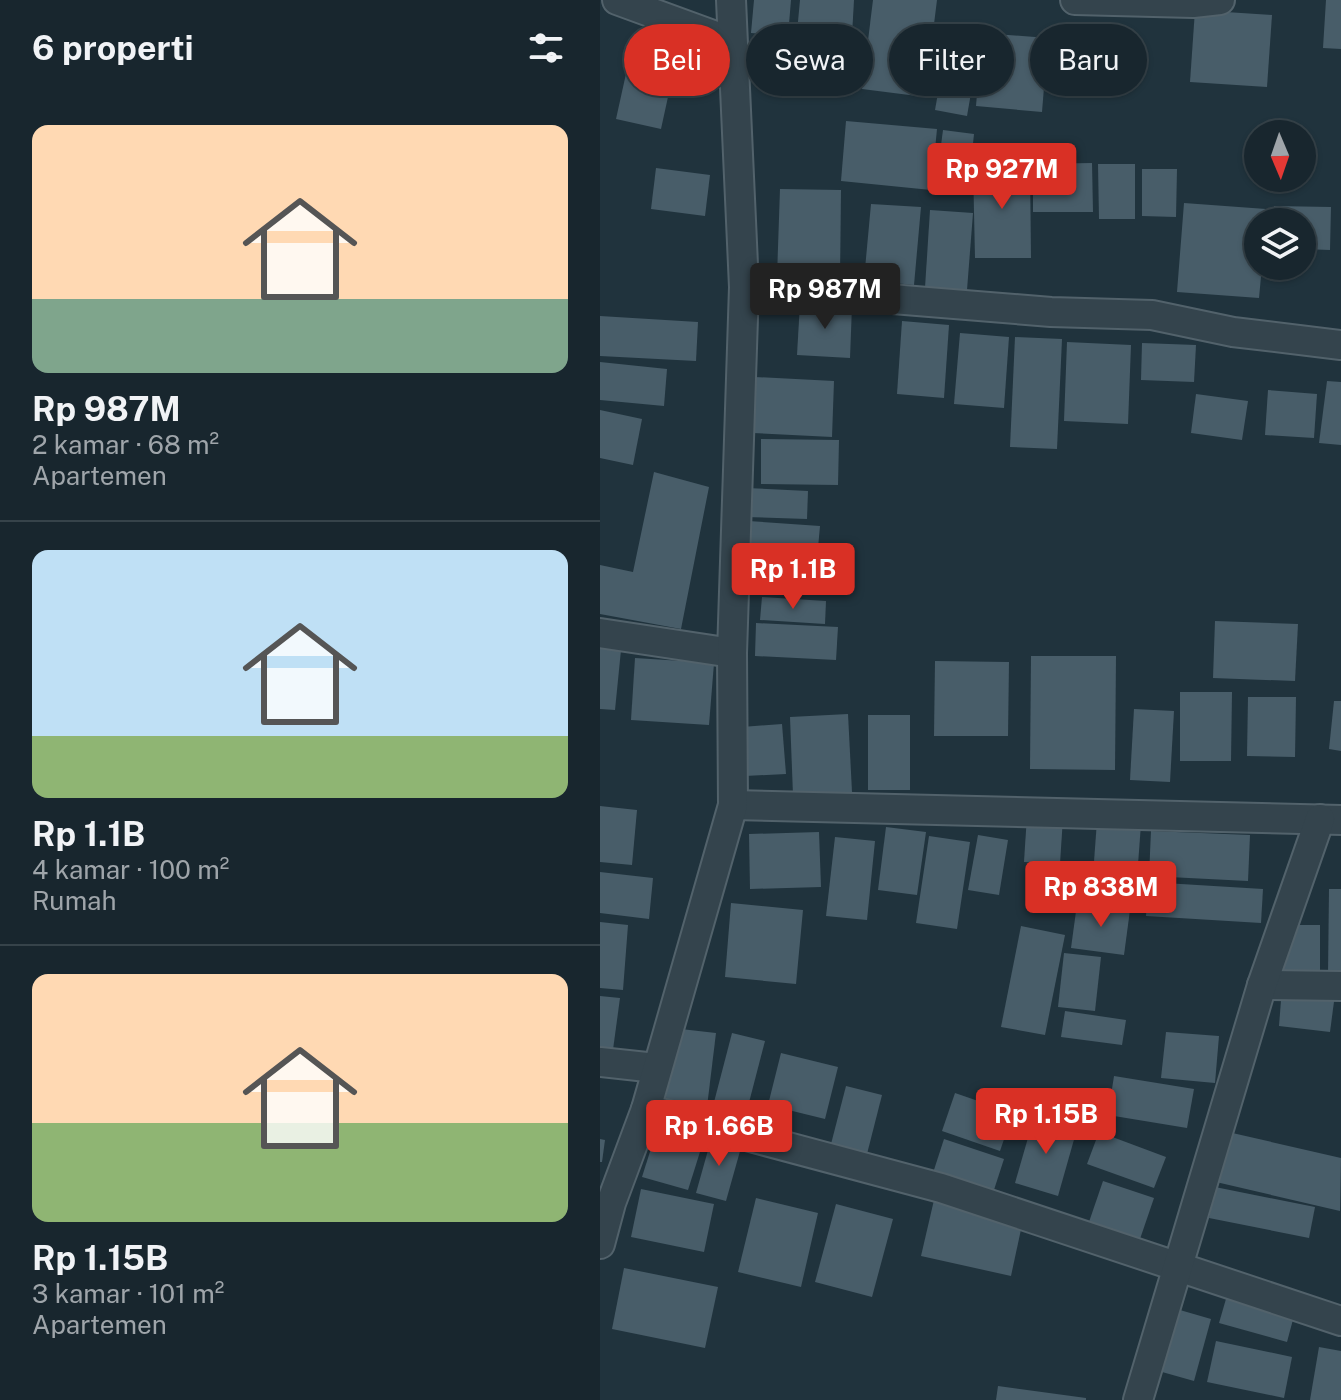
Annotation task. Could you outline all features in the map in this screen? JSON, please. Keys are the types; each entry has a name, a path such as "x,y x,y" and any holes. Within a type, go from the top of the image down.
{"street":[{"path":"617,0 732,42"},
{"path":"600,1244 611,1203 646,1109 733,805 732,653 744,287 731,0"},
{"path":"1075,0 1193,3 1220,0"},
{"path":"744,287 1051,312 1152,315 1233,332 1341,345"},
{"path":"600,633 732,653"},
{"path":"733,805 1331,819 1262,985 1138,1400"},
{"path":"1262,985 1341,986"},
{"path":"600,1062 656,1068"},
{"path":"646,1109 941,1188 1341,1321"}],"building":[{"path":"754,0 791,0 789,24 752,24"},
{"path":"800,0 854,0 853,24 798,24"},
{"path":"873,0 937,0 934,24 889,24 889,92 873,90 873,24 870,24"},
{"path":"1326,0 1341,0 1341,49 1323,48"},
{"path":"1195,10 1272,15 1267,87 1190,82"},
{"path":"1014,35 1030,37 1030,96 1043,96 1042,112 976,106 977,96 1014,96"},
{"path":"624,83 624,96 668,96 661,129 616,119"},
{"path":"937,96 970,96 967,116 935,110"},
{"path":"846,121 937,129 931,190 841,181"},
{"path":"943,130 974,134 970,172 938,168"},
{"path":"1092,163 1093,212 1033,212 1033,164"},
{"path":"1098,164 1135,164 1135,219 1099,219"},
{"path":"973,165 1030,165 1031,258 975,258"},
{"path":"656,168 710,175 705,216 651,209"},
{"path":"1142,169 1177,169 1176,217 1142,216"},
{"path":"780,189 841,190 840,278 777,277"},
{"path":"1184,203 1252,208 1244,208 1244,280 1261,280 1259,298 1177,292"},
{"path":"871,204 921,207 914,285 864,280"},
{"path":"1331,207 1330,250 1316,250 1316,208 1274,208"},
{"path":"930,210 973,213 967,290 925,288"},
{"path":"800,303 852,306 850,358 797,355"},
{"path":"600,316 698,322 696,361 600,356"},
{"path":"902,321 949,325 944,398 897,394"},
{"path":"960,333 1009,337 1004,408 954,404"},
{"path":"1015,337 1062,339 1057,449 1010,447"},
{"path":"1067,342 1131,345 1128,424 1064,421"},
{"path":"1142,343 1196,345 1194,382 1141,380"},
{"path":"600,362 667,369 664,406 600,400"},
{"path":"755,377 834,381 832,437 753,433"},
{"path":"1327,381 1341,382 1341,445 1319,443"},
{"path":"1268,390 1317,394 1314,438 1265,435"},
{"path":"1196,394 1248,401 1242,440 1191,433"},
{"path":"600,410 642,419 633,465 600,458"},
{"path":"761,439 839,440 838,485 761,484"},
{"path":"654,472 709,487 681,629 600,614 600,565 633,572"},
{"path":"746,488 808,491 807,519 745,517"},
{"path":"748,521 820,526 817,559 745,553"},
{"path":"749,558 836,563 834,595 748,590"},
{"path":"762,597 826,601 825,624 760,620"},
{"path":"1215,621 1298,624 1295,681 1213,678"},
{"path":"756,623 838,627 836,660 755,656"},
{"path":"600,648 621,650 615,710 600,709"},
{"path":"1031,656 1116,656 1115,770 1030,769"},
{"path":"635,658 714,663 709,725 631,720"},
{"path":"935,661 1009,662 1008,736 934,736"},
{"path":"1180,692 1232,692 1231,761 1180,761"},
{"path":"1248,697 1296,697 1295,757 1247,756"},
{"path":"1334,701 1341,701 1341,751 1329,749"},
{"path":"1134,709 1174,711 1170,782 1130,780"},
{"path":"848,714 852,792 793,795 790,717"},
{"path":"868,715 910,715 910,790 868,790"},
{"path":"782,724 786,774 745,776 742,727"},
{"path":"600,806 637,810 632,865 600,862"},
{"path":"1027,815 1063,817 1060,864 1024,862"},
{"path":"1097,821 1141,824 1135,905 1091,902"},
{"path":"886,827 926,832 917,895 878,890"},
{"path":"1151,831 1250,835 1248,881 1149,876"},
{"path":"819,832 821,887 750,889 749,834"},
{"path":"978,835 1008,840 999,895 968,890"},
{"path":"929,836 970,842 957,929 916,923"},
{"path":"835,837 875,841 867,920 826,916"},
{"path":"600,872 653,878 649,919 600,913"},
{"path":"1148,882 1263,889 1261,923 1146,916"},
{"path":"1329,889 1341,889 1341,975 1328,975"},
{"path":"731,903 803,910 796,984 725,977"},
{"path":"1077,904 1130,910 1124,955 1071,948"},
{"path":"600,922 628,925 623,990 600,988"},
{"path":"1283,925 1320,925 1320,979 1283,979"},
{"path":"1021,926 1065,935 1045,1035 1001,1027"},
{"path":"1064,953 1101,957 1095,1011 1058,1007"},
{"path":"1282,988 1335,994 1330,1032 1279,1026"},
{"path":"600,996 620,998 612,1057 600,1056"},
{"path":"1065,1011 1126,1020 1122,1045 1061,1037"},
{"path":"672,1028 716,1033 706,1115 661,1110"},
{"path":"1166,1032 1219,1036 1215,1083 1161,1078"},
{"path":"732,1033 765,1041 746,1114 713,1106"},
{"path":"781,1053 838,1067 825,1119 768,1105"},
{"path":"1114,1076 1194,1089 1187,1128 1108,1115"},
{"path":"846,1086 882,1095 867,1154 831,1144"},
{"path":"955,1093 1013,1113 1000,1151 942,1131"},
{"path":"1034,1117 1077,1129 1058,1196 1015,1183"},
{"path":"659,1123 705,1136 688,1190 642,1177"},
{"path":"1099,1132 1166,1157 1154,1188 1087,1164"},
{"path":"1228,1132 1341,1158 1340,1211 1216,1182"},
{"path":"712,1136 742,1144 726,1201 696,1193"},
{"path":"600,1139 605,1140 602,1162 600,1162"},
{"path":"944,1139 1004,1159 992,1196 932,1176"},
{"path":"1103,1181 1154,1198 1140,1239 1089,1222"},
{"path":"1215,1187 1315,1207 1309,1238 1209,1218"},
{"path":"641,1189 714,1204 704,1252 631,1237"},
{"path":"756,1198 818,1213 801,1287 738,1272"},
{"path":"934,1200 1023,1220 1011,1276 921,1256"},
{"path":"836,1204 893,1219 872,1297 815,1282"},
{"path":"624,1268 718,1287 705,1348 612,1329"},
{"path":"1228,1292 1295,1312 1287,1342 1219,1323"},
{"path":"1173,1308 1211,1319 1194,1381 1155,1370"},
{"path":"1216,1341 1292,1357 1284,1398 1207,1382"},
{"path":"1319,1347 1341,1351 1341,1400 1310,1400"},
{"path":"998,1386 1086,1398 1086,1400 996,1400"}]}
